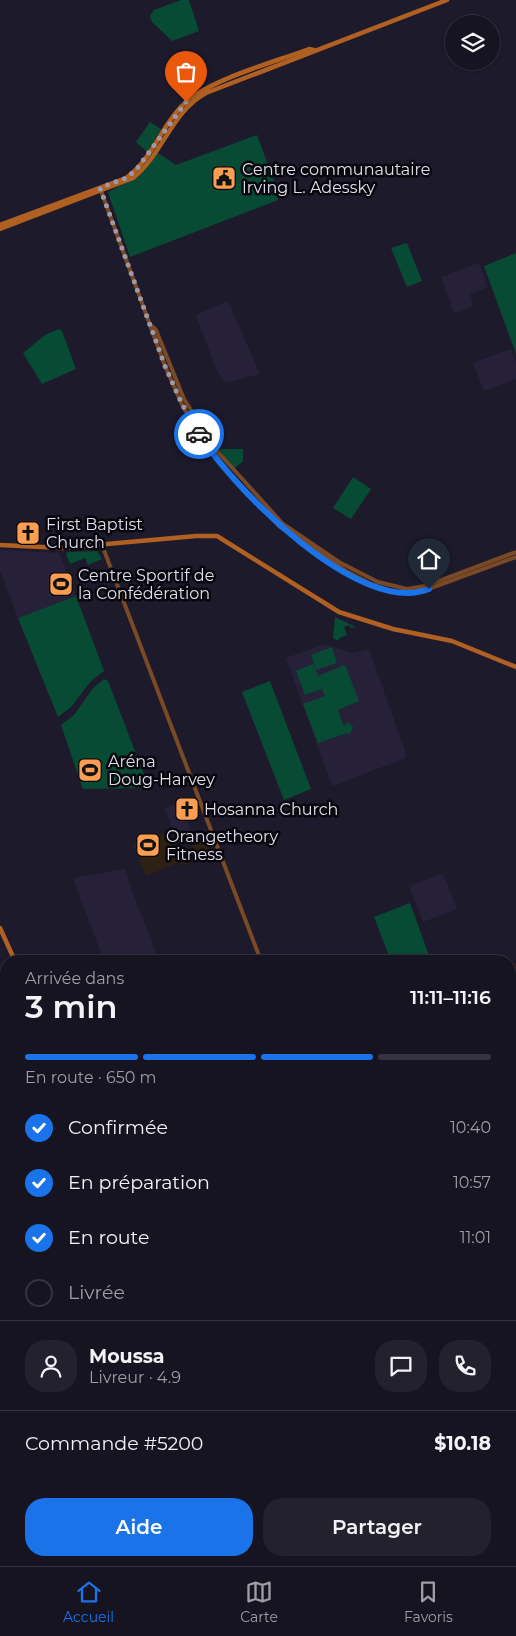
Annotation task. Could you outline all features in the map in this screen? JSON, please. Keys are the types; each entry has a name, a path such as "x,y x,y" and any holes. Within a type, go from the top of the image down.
{"main road":[{"path":"0,225 129,181 139,173 180,114 198,97 214,89 312,53 314,50 447,0"},
{"path":"0,229 101,189"},
{"path":"0,545 48,548 196,536 218,537 339,612 393,629 452,641 516,667"},
{"path":"0,928 12,955"}],"street":[{"path":"101,189 175,391 210,449 276,523 328,561 394,593 409,594 420,592 516,557"},
{"path":"152,326 156,330 184,399 215,449 285,526 339,562 378,582 407,590 424,586 516,552"},
{"path":"102,545 258,955"}],"shaded area":[{"path":"479,263 488,287 470,294 473,306 454,313 441,277"},
{"path":"228,301 260,374 225,383 216,369 196,315"},
{"path":"511,349 516,362 516,379 484,391 473,363"},
{"path":"0,550 59,553 76,596 18,618 0,571"},
{"path":"324,644 353,653 369,649 406,758 332,786 286,658"},
{"path":"180,802 194,837 178,843 165,809"},
{"path":"166,832 175,856 211,836 217,852 182,866 180,862 146,876 133,844"},
{"path":"125,869 157,955 102,955 73,878"},
{"path":"443,873 457,909 423,922 409,886"}],"green space":[{"path":"181,0 189,0 199,31 172,41 152,22 150,16 154,10"},
{"path":"150,122 161,129 147,152 136,142"},
{"path":"257,135 278,192 278,200 130,257 108,192 137,177 157,152 176,165"},
{"path":"407,243 422,281 407,287 391,248"},
{"path":"516,253 516,354 484,266"},
{"path":"59,329 62,331 76,369 42,384 23,353 45,335"},
{"path":"243,449 243,461 234,469 219,450"},
{"path":"353,477 371,489 351,519 333,508"},
{"path":"97,551 102,559 88,565 85,558 70,564 66,554 68,552"},
{"path":"76,596 104,671 91,681 71,707 58,717 18,618"},
{"path":"335,617 356,627 351,628 349,625 344,627 347,635 339,638 339,641 333,638"},
{"path":"332,647 337,663 316,670 311,655"},
{"path":"313,664 318,676 345,665 359,701 338,710 344,727 347,722 353,726 350,734 347,733 318,743 303,704 325,696 322,689 305,695 296,671"},
{"path":"104,679 108,681 148,785 147,788 83,789 61,725 74,715 93,688"},
{"path":"270,681 311,789 284,800 242,692"},
{"path":"410,903 429,955 389,955 374,917"}],"way so far":[{"path":"186,102 177,111 140,166 126,178 100,188 173,386 199,434"}],"place":[{"name":"Centre communautaire Irving L. Adessky","path":"224,178"},
{"name":"First Baptist Church","path":"28,533"},
{"name":"Centre Sportif de la Confédération","path":"61,584"},
{"name":"Aréna Doug-Harvey","path":"90,770"},
{"name":"Hosanna Church","path":"187,809"},
{"name":"Orangetheory Fitness","path":"148,845"}],"route":[{"path":"199,434 242,488 276,523 299,542 350,574 388,591 409,594 429,589"}]}
